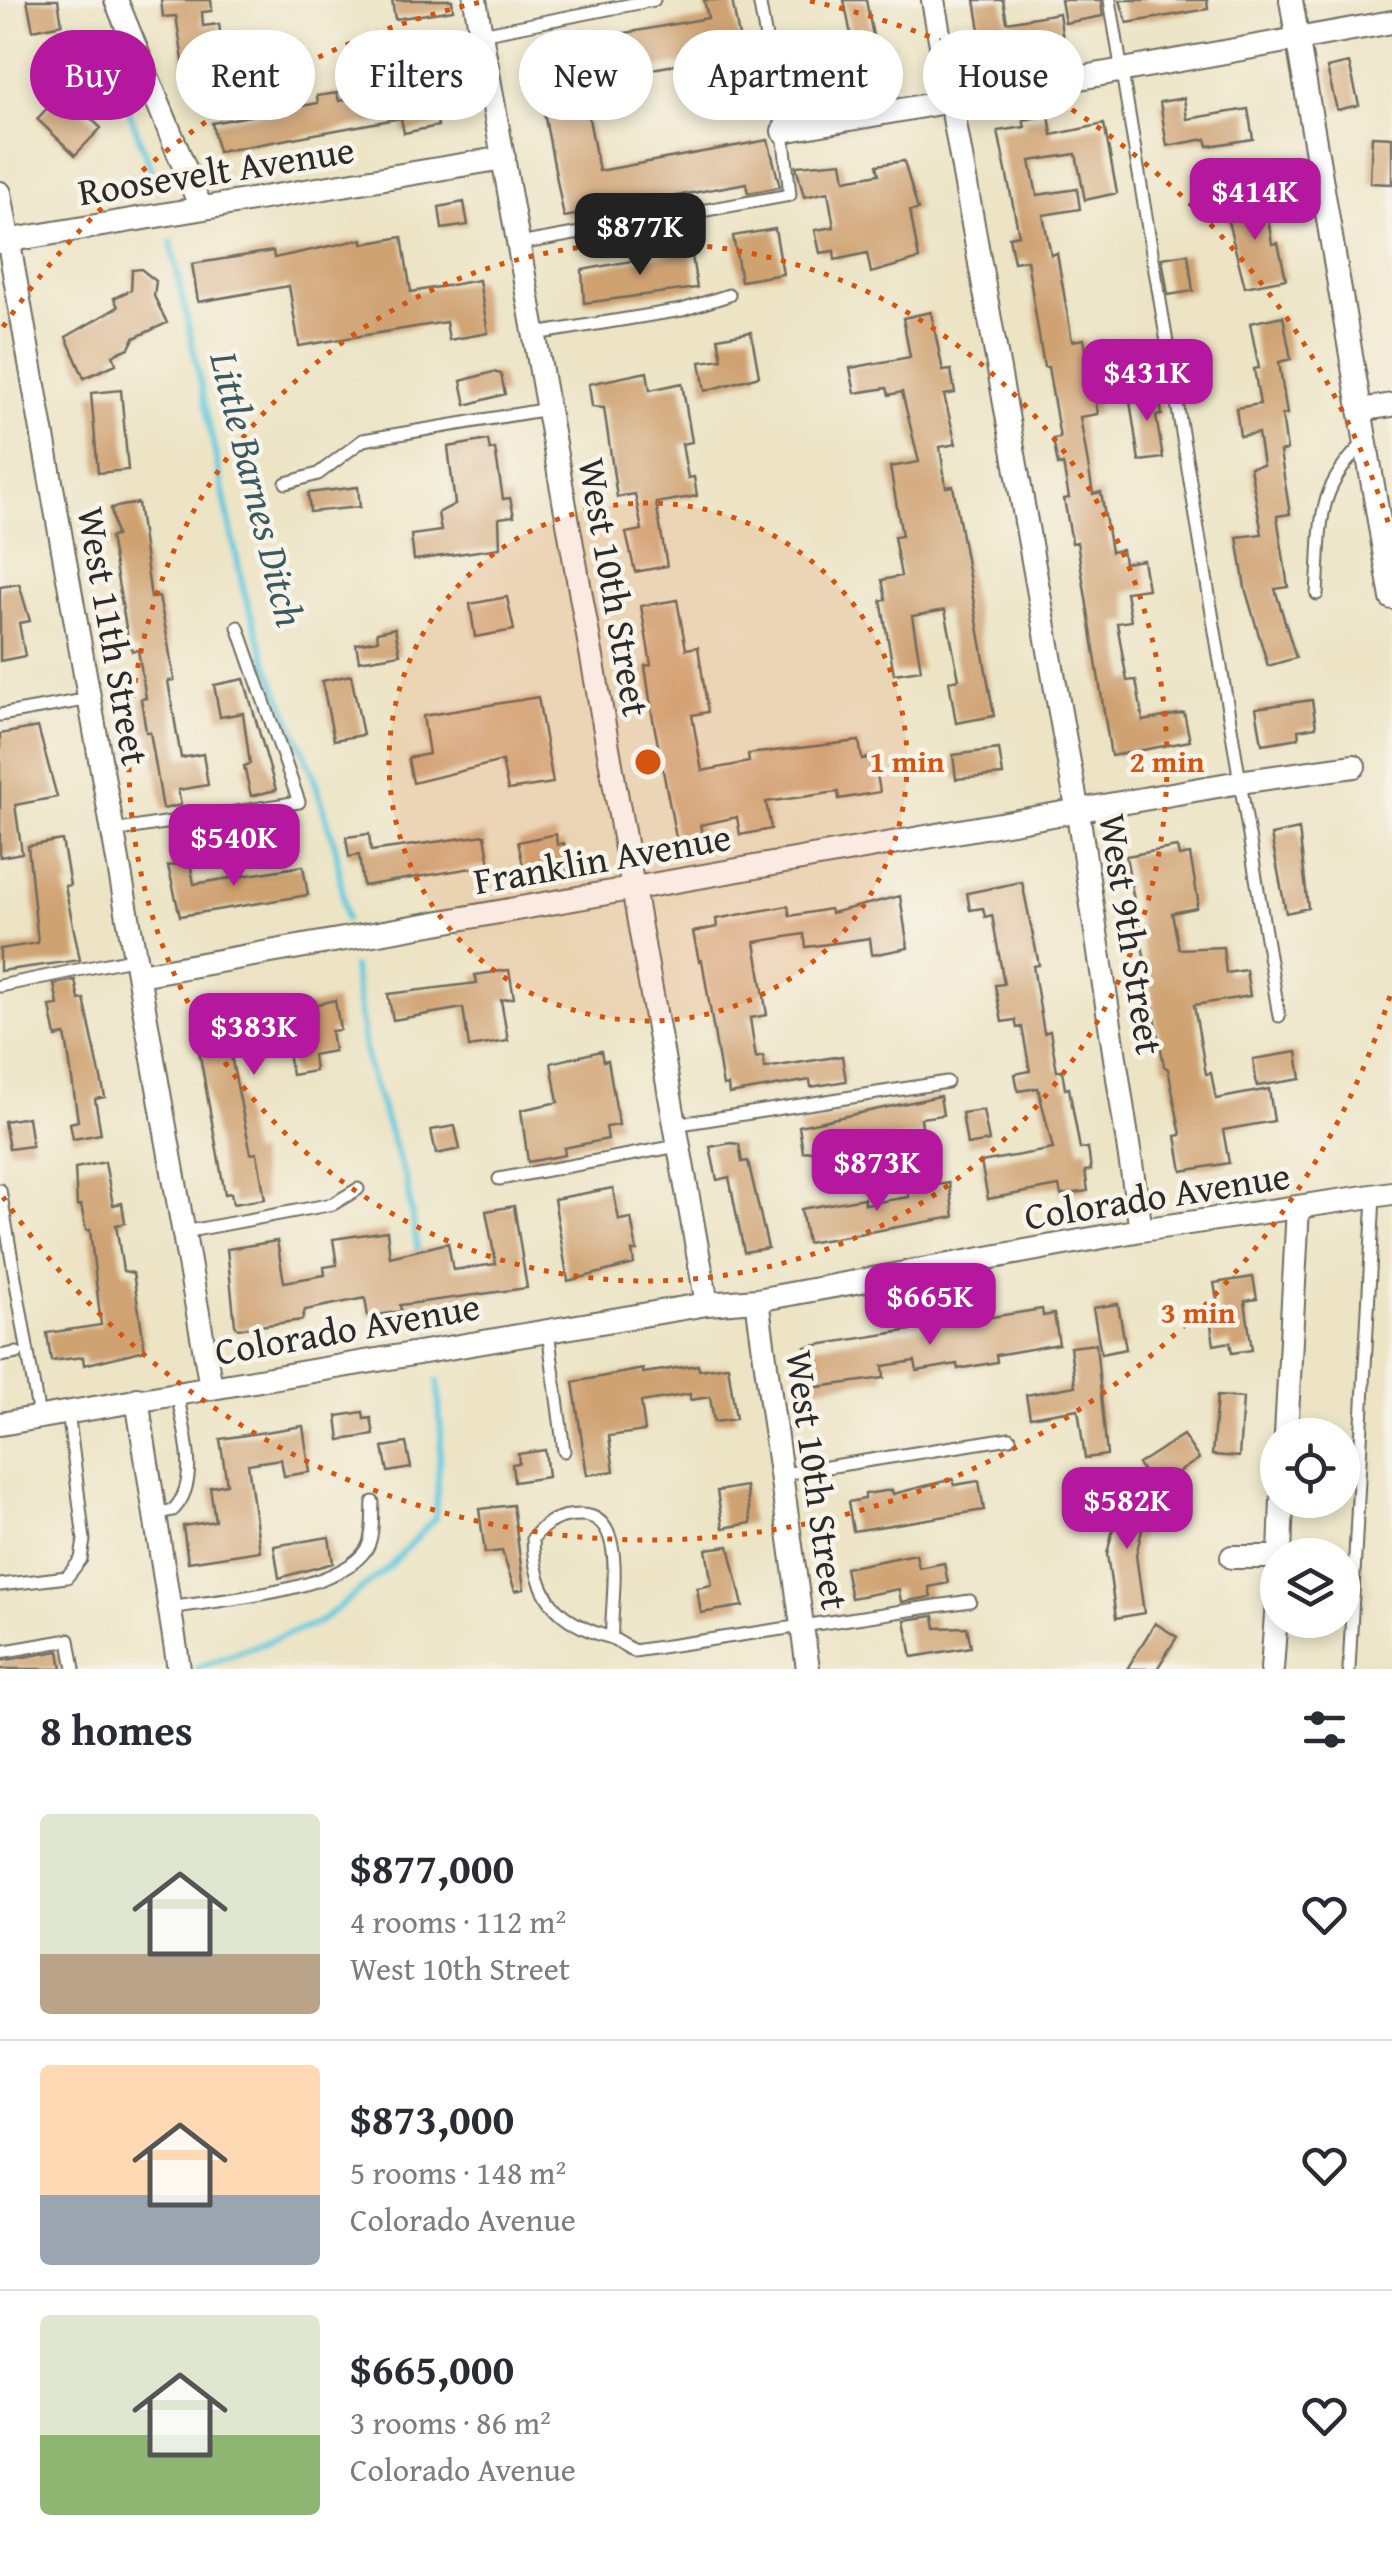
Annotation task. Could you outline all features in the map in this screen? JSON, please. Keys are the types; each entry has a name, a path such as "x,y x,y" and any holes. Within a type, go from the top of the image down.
{"street":[{"path":"116,0 201,208"},
{"name":"West 10th Street","path":"475,0 480,30"},
{"name":"West 9th Street","path":"933,0 938,30"},
{"path":"1290,0 1391,589"},
{"path":"1084,75 1392,22"},
{"path":"784,131 923,104"},
{"name":"West 10th Street","path":"497,120 707,1304"},
{"name":"West 9th Street","path":"955,120 1078,813 1141,1230"},
{"name":"Roosevelt Avenue","path":"4,242 504,158"},
{"name":"West 11th Street","path":"0,194 4,242 90,700 211,1387"},
{"path":"1360,410 1392,405"},
{"name":"Franklin Avenue","path":"137,967 1078,813 1243,781 1354,766"},
{"name":"Colorado Avenue","path":"0,1424 548,1330 707,1304 756,1300 1141,1230 1383,1194"},
{"path":"1287,1418 1298,1207"},
{"name":"West 10th Street","path":"756,1300 808,1669"},
{"path":"138,1399 180,1669"},
{"path":"1232,1557 1260,1556"},
{"path":"1272,1669 1274,1638"}],"lane":[{"path":"499,30 654,0"},
{"path":"519,244 790,195 784,131 759,0"},
{"path":"1110,0 1243,781 1279,1016"},
{"path":"534,334 682,310 730,295"},
{"path":"286,483 318,474 363,440 548,409"},
{"path":"1316,594 1328,489 1340,466 1365,442"},
{"path":"113,831 299,802 238,627"},
{"path":"0,715 90,700"},
{"path":"0,986 137,967"},
{"path":"500,1179 676,1135 947,1082"},
{"path":"184,1232 333,1204 358,1189"},
{"path":"0,1190 39,1416"},
{"path":"1348,1669 1383,1194"},
{"path":"548,1330 564,1451"},
{"path":"0,1356 17,1353"},
{"path":"155,1514 173,1510 185,1491 189,1466 177,1392"},
{"path":"0,1585 67,1578 81,1559 84,1540 68,1412"},
{"path":"783,1474 1010,1438"},
{"path":"169,1608 307,1582 349,1568 366,1548 372,1502"},
{"path":"612,1638 613,1545 605,1524 588,1514 566,1515 545,1523 533,1538 537,1583 554,1610 634,1652 970,1601"},
{"path":"0,1652 69,1640 74,1669"}],"building":[{"path":"27,0 58,0 62,24 33,30"},
{"path":"161,0 211,0 212,11 202,12 203,26 219,24 220,30 178,30 176,16 163,17"},
{"path":"392,0 452,0 453,10 395,19"},
{"path":"704,0 732,0 738,30 673,30 673,65 653,69 653,30 642,30 708,18"},
{"path":"844,0 866,0 872,30 850,30"},
{"path":"975,0 1003,0 1007,22 1059,13 1062,30 980,30"},
{"path":"1061,0 1101,0 1103,16 1065,23"},
{"path":"1120,0 1207,0 1208,9 1127,23"},
{"path":"1349,63 1359,105 1337,110 1327,68"},
{"path":"335,93 335,120 390,120 218,152 212,123 315,120 317,96"},
{"path":"1184,98 1187,119 1248,109 1253,139 1208,146 1206,139 1167,146 1160,102"},
{"path":"38,120 93,120 101,128 75,155"},
{"path":"401,120 437,120 438,126 404,133"},
{"path":"545,120 589,120 599,171 768,140 780,187 748,193 746,183 564,217"},
{"path":"1023,120 1050,120 1052,135 1104,124 1117,193 1085,200 1076,154 1030,161 1037,195 1077,189 1080,209 1043,215 1051,255 1057,253 1072,341 1084,339 1090,371 1101,369 1105,396 1095,398 1098,414 1080,417 1093,494 1101,492 1111,552 1122,550 1124,563 1143,560 1148,589 1126,592 1131,621 1117,623 1127,681 1136,680 1143,721 1184,713 1190,741 1111,756 1077,542 1072,543 1064,499 1069,498 1063,464 1058,465 1053,439 1060,438 1027,260 1014,262 1009,237 1019,235 998,131 1025,127"},
{"path":"1372,136 1392,137 1392,184 1370,183"},
{"path":"904,161 918,210 910,211 919,259 871,273 867,253 835,260 834,251 820,253 815,230 834,227 828,192 804,197 796,166 842,162 845,180 879,174 877,165"},
{"path":"1265,199 1272,244 1278,243 1286,279 1245,287 1224,206"},
{"path":"464,202 468,225 442,229 439,207"},
{"path":"775,229 783,274 741,281 733,236"},
{"path":"402,237 411,292 479,280 488,333 449,340 446,322 299,346 289,286 198,302 192,264 273,251 274,258 363,239 363,244"},
{"path":"691,250 697,288 584,303 582,270"},
{"path":"1188,254 1193,291 1168,295 1162,258"},
{"path":"141,269 156,281 154,296 167,323 134,338 129,348 113,355 116,364 84,378 66,337 118,307 114,298 131,290 132,270"},
{"path":"931,312 943,371 951,370 955,393 944,395 956,444 940,447 946,487 953,486 994,716 956,723 949,681 959,679 945,610 912,616 921,670 894,674 881,600 886,599 882,580 901,576 894,537 902,536 890,467 919,462 902,392 889,395 887,388 855,393 850,368 910,357 903,318"},
{"path":"1283,316 1291,359 1279,362 1287,414 1282,415 1287,450 1280,452 1290,514 1277,516 1288,587 1275,589 1296,658 1268,666 1245,588 1237,537 1262,534 1250,467 1263,465 1258,433 1240,436 1236,408 1260,404 1254,369 1259,368 1250,323"},
{"path":"751,332 759,376 705,391 700,362 722,359 718,338"},
{"path":"493,372 501,374 505,394 466,405 461,381"},
{"path":"647,372 650,390 682,383 692,442 682,444 688,478 694,477 697,496 656,503 667,566 635,572 626,533 642,530 635,494 617,497 604,408 592,407 589,384"},
{"path":"121,390 128,470 98,473 91,393"},
{"path":"1158,390 1162,415 1156,416 1163,458 1139,461 1129,394"},
{"path":"488,440 490,450 495,449 503,499 510,498 514,516 499,518 500,548 414,560 411,535 441,531 438,513 455,504 448,447"},
{"path":"358,487 360,507 310,512 308,493"},
{"path":"138,503 151,598 159,597 166,631 174,680 168,681 181,758 203,754 208,785 178,790 181,805 163,809 150,732 146,732 141,699 146,698 138,650 132,651 127,633 110,537 116,536 111,508"},
{"path":"19,584 30,621 19,623 25,656 0,661 0,587"},
{"path":"507,597 514,630 475,637 470,604"},
{"path":"677,600 686,649 698,647 708,712 692,715 702,771 749,762 748,754 859,741 862,759 874,757 880,792 839,799 838,792 766,802 771,829 740,835 737,817 700,825 703,837 677,843 652,714 645,666 651,665 641,606"},
{"path":"395,628 400,654 359,661 356,644 378,640 377,632"},
{"path":"351,675 363,735 334,740 322,681"},
{"path":"244,679 276,790 251,796 244,766 250,764 243,713 220,717 214,685"},
{"path":"538,697 553,783 508,790 502,761 413,783 408,758 429,754 423,716"},
{"path":"1312,700 1316,727 1298,730 1299,738 1262,744 1256,708"},
{"path":"38,727 57,797 15,805 22,853 0,857 0,734"},
{"path":"999,749 1003,775 956,779 953,755"},
{"path":"1299,829 1308,908 1286,913 1271,835"},
{"path":"369,834 371,851 485,835 490,865 363,886 359,855 349,857 346,837"},
{"path":"556,834 557,845 564,843 570,870 526,879 518,842"},
{"path":"62,840 70,885 65,886 80,960 0,971 0,949 38,943 28,846"},
{"path":"1177,847 1179,856 1190,854 1198,900 1196,908 1172,913 1179,949 1223,947 1226,973 1246,970 1250,996 1194,1005 1206,1074 1211,1073 1216,1099 1269,1089 1274,1121 1223,1130 1229,1163 1182,1171 1176,1136 1181,1135 1168,1069 1164,1066 1126,856"},
{"path":"190,862 194,884 303,866 308,895 180,916 168,866"},
{"path":"1022,882 1039,965 1033,966 1044,1033 1050,1031 1057,1071 1062,1070 1065,1089 1069,1088 1080,1149 1088,1148 1091,1170 1085,1171 1088,1191 1061,1195 1059,1186 988,1199 981,1162 1053,1149 1038,1088 1018,1091 1015,1074 1030,1071 1022,1027 1017,1028 1015,1020 1002,1022 995,985 1004,984 992,915 985,917 983,908 970,910 967,893"},
{"path":"900,896 908,948 872,955 870,938 806,947 804,934 755,942 767,1015 750,1018 756,1058 763,1056 765,1068 842,1056 846,1081 811,1087 810,1080 729,1094 728,1085 723,1086 702,960 699,961 693,932 717,927 716,919 753,912 788,906 790,916 830,909 831,913"},
{"path":"509,970 514,998 501,1000 508,1041 469,1047 463,1008 393,1020 388,994 477,983 475,975"},
{"path":"75,980 79,1000 84,999 105,1097 95,1099 101,1134 73,1139 70,1123 78,1121 67,1044 65,1035 56,1037 50,1006 58,1005 54,984"},
{"path":"335,1000 340,1030 331,1031 334,1051 313,1055 315,1071 292,1075 286,1042 230,1051 251,1154 257,1153 265,1199 233,1204 231,1193 225,1194 194,1023 281,1008 283,1012"},
{"path":"601,1051 603,1061 608,1060 619,1125 606,1127 608,1139 564,1148 565,1155 528,1162 521,1110 558,1102 551,1063"},
{"path":"1297,1052 1301,1079 1257,1086 1253,1059"},
{"path":"940,1096 943,1115 921,1118 923,1134 872,1143 874,1155 849,1159 846,1145 803,1152 799,1126"},
{"path":"983,1110 989,1141 967,1145 962,1113"},
{"path":"28,1117 32,1146 9,1149 4,1121"},
{"path":"455,1126 460,1149 436,1154 431,1130"},
{"path":"739,1144 742,1162 748,1161 768,1248 744,1252 729,1177 717,1180 710,1147"},
{"path":"105,1162 113,1205 122,1203 125,1223 116,1225 123,1271 133,1273 145,1350 84,1365 83,1357 51,1361 47,1333 101,1325 90,1230 86,1230 81,1205 77,1206 75,1168"},
{"path":"949,1183 954,1217 807,1243 801,1209 864,1198 865,1204 909,1197 908,1190"},
{"path":"613,1188 619,1220 631,1218 637,1251 632,1251 634,1264 568,1281 554,1199"},
{"path":"514,1206 527,1288 400,1305 401,1311 368,1317 365,1298 305,1310 302,1320 238,1329 235,1325 227,1249 277,1241 284,1282 325,1275 324,1267 337,1265 333,1239 387,1231 390,1257 448,1243 453,1270 496,1264 486,1211"},
{"path":"1253,1277 1257,1299 1245,1301 1252,1350 1232,1353 1230,1342 1214,1345 1210,1318 1220,1316 1214,1283"},
{"path":"1118,1304 1126,1349 1101,1354 1093,1308"},
{"path":"1042,1309 1043,1316 1054,1314 1059,1344 996,1355 997,1362 958,1369 957,1364 917,1371 915,1361 883,1366 884,1378 810,1388 805,1347"},
{"path":"1096,1344 1107,1455 1085,1458 1078,1409 1030,1417 1026,1395 1075,1386 1070,1347"},
{"path":"698,1365 699,1370 728,1366 736,1419 714,1422 710,1397 690,1400 690,1394 641,1402 645,1431 609,1436 614,1471 587,1475 573,1382 643,1369 643,1373"},
{"path":"1217,1396 1243,1398 1239,1457 1212,1455"},
{"path":"363,1412 364,1419 371,1418 374,1435 340,1440 337,1416"},
{"path":"303,1426 310,1472 284,1476 281,1459 248,1464 260,1551 188,1562 183,1526 215,1521 210,1487 227,1484 220,1439"},
{"path":"1183,1435 1199,1459 1154,1488 1138,1464"},
{"path":"406,1443 411,1468 388,1472 383,1447"},
{"path":"545,1450 548,1477 514,1482 512,1464 519,1463 518,1454"},
{"path":"953,1479 954,1485 979,1481 984,1510 853,1531 848,1502 865,1499 865,1494 892,1490 893,1494"},
{"path":"746,1486 751,1523 723,1528 717,1491"},
{"path":"1123,1487 1151,1493 1136,1555 1144,1613 1116,1618 1107,1554"},
{"path":"513,1505 524,1589 515,1591 502,1551 485,1553 479,1509"},
{"path":"329,1537 333,1563 279,1578 274,1546"},
{"path":"729,1546 743,1606 701,1613 697,1588 712,1585 706,1549"},
{"path":"916,1554 919,1568 944,1563 948,1583 929,1587 931,1597 901,1602 899,1589 851,1598 845,1568"},
{"path":"934,1616 936,1628 967,1627 971,1647 912,1657 905,1620"},
{"path":"1155,1623 1177,1637 1157,1669 1127,1669"},
{"path":"59,1651 62,1669 0,1669 0,1661"}],"waterway":[{"name":"Little Barnes Ditch","path":"132,120 159,190"},
{"name":"Little Barnes Ditch","path":"171,242 244,592 270,672 312,771 336,849 346,919"},
{"name":"Little Barnes Ditch","path":"353,967 368,1067 406,1180 419,1258"},
{"name":"Little Barnes Ditch","path":"424,1295 430,1329"},
{"name":"Little Barnes Ditch","path":"197,1668 320,1622 389,1567 435,1518 441,1438 438,1381"}]}
